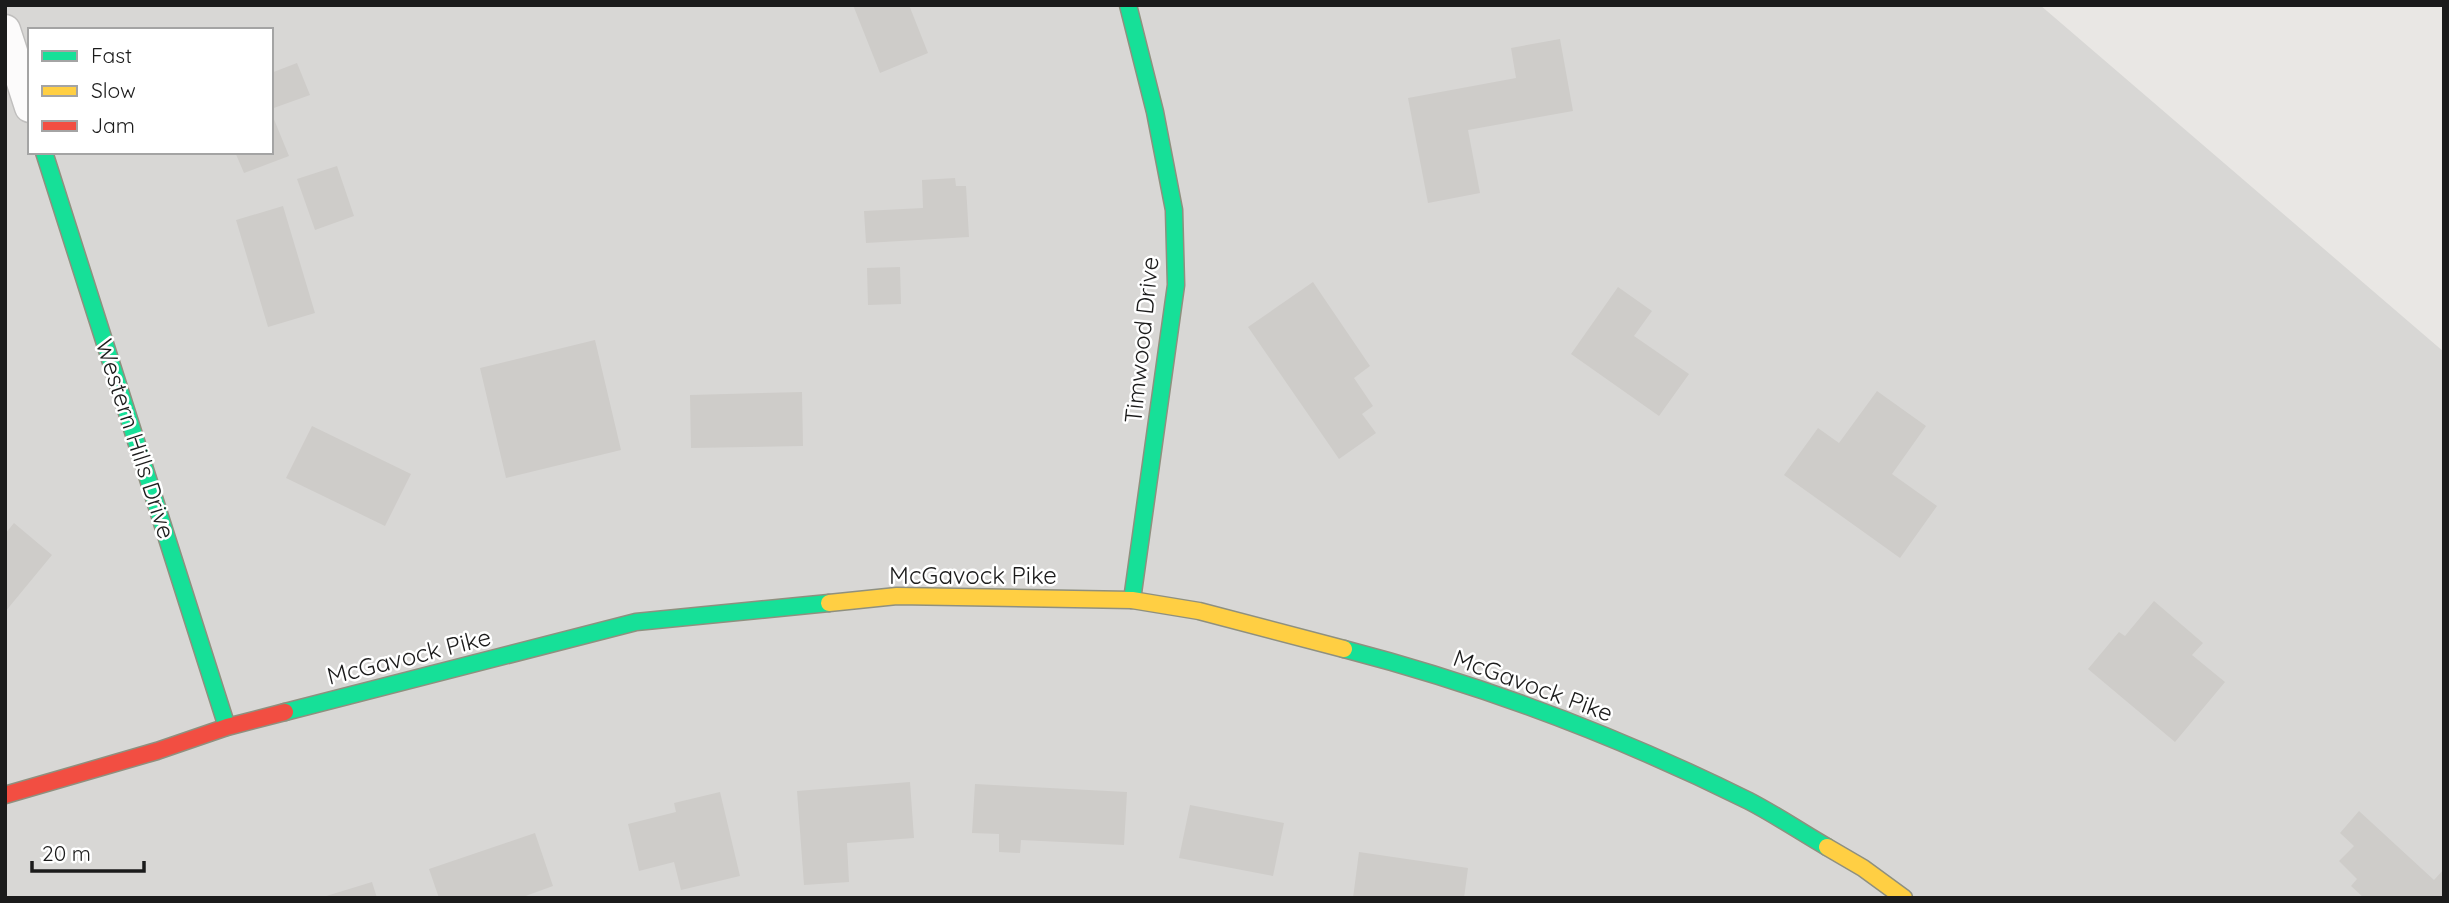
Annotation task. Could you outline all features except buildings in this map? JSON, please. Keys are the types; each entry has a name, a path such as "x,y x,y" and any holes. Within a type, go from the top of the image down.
{"main road":[{"name":"Timwood Drive","path":"1128,5 1155,112 1174,210 1176,285 1132,600"},
{"name":"Western Hills Drive","path":"45,154 227,727"},
{"name":"McGavock Pike","path":"5,795 157,751 227,727 636,622 897,596 1132,600 1199,611 1422,669 1588,729 1750,802 1863,868 1904,898"}],"street":[{"path":"5,30 28,101"}],"shaded area":[{"path":"5,5 2040,5 2444,352 2444,898 5,898"}],"traffic: fast":[{"path":"1128,5 1155,112 1174,210 1176,285 1132,600"},
{"path":"45,154 227,727"},
{"path":"285,712 636,622 829,603"},
{"path":"1344,649 1448,679 1601,734 1749,801 1827,847"}],"traffic: slow":[{"path":"829,603 897,596 1132,600 1199,611 1344,649"},
{"path":"1827,847 1863,868 1904,898"}],"traffic: jam":[{"path":"5,795 157,751 227,727 285,712"}]}
